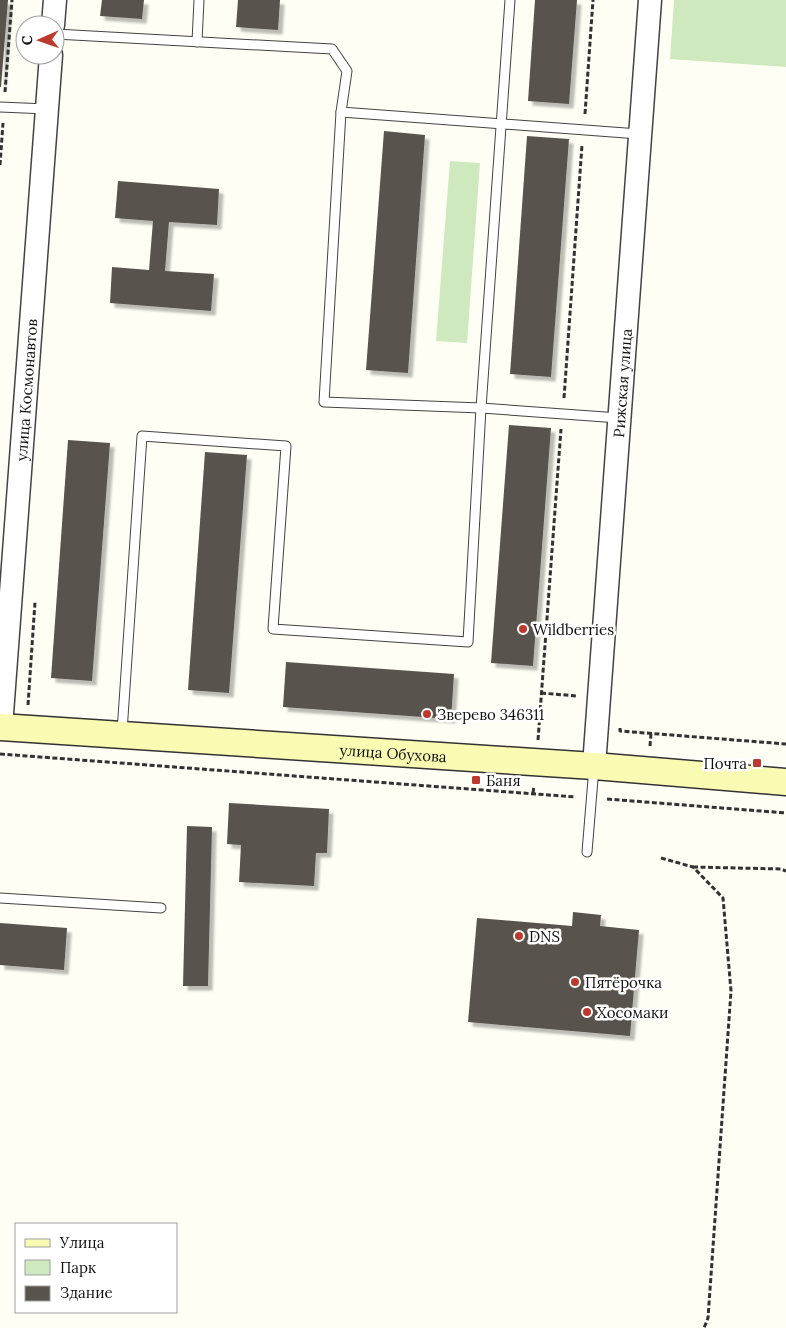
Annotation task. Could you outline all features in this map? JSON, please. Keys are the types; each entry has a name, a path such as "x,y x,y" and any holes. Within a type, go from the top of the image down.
{"main road":[{"name":"улица Обухова","path":"1,727 594,766 786,782"}],"street":[{"path":"54,15 55,0"},
{"name":"Рижская улица","path":"594,766 650,0"},
{"name":"улица Космонавтов","path":"1,727 49,65"}],"lane":[{"path":"198,42 199,0"},
{"path":"122,735 142,436 286,446 273,629 468,642 481,408 510,0"},
{"path":"65,35 332,49 347,71 341,112 324,402 481,408 619,418"},
{"path":"2,107 46,109"},
{"path":"341,112 640,134"},
{"path":"587,852 594,766"},
{"path":"0,898 161,908"}],"path":[{"path":"0,165 2,107 12,0"},
{"path":"542,693 593,0"},
{"path":"621,723 620,731 786,744"},
{"path":"0,754 567,796"},
{"path":"612,799 786,813"},
{"path":"660,858 693,867 781,869 786,871"},
{"path":"693,867 722,898 731,990 708,1318 704,1328"}],"green space":[{"path":"674,0 786,0 786,67 670,59"},
{"path":"450,161 480,163 467,343 436,341"}],"building":[{"path":"0,0 8,0 1,87 0,87"},
{"path":"102,0 144,0 142,19 100,16"},
{"path":"238,0 280,0 278,30 236,27"},
{"path":"535,0 577,0 569,104 528,101"},
{"path":"384,131 425,135 408,373 366,370"},
{"path":"527,136 569,139 551,377 510,374"},
{"path":"118,181 219,189 217,225 169,222 165,271 214,274 211,311 110,303 112,267 149,270 153,221 115,218"},
{"path":"509,425 551,428 533,666 491,663"},
{"path":"68,440 110,443 92,681 51,678"},
{"path":"205,452 247,455 229,693 188,690"},
{"path":"286,662 454,674 451,719 283,707"},
{"path":"229,803 329,809 327,853 316,853 314,886 239,882 241,845 227,844"},
{"path":"187,826 212,827 208,986 183,986"},
{"path":"573,912 601,915 600,926 639,930 630,1036 468,1022 477,918 572,926"},
{"path":"0,923 67,928 64,970 0,965"}],"place":[{"name":"Wildberries","path":"523,629"},
{"name":"Зверево 346311","path":"427,714"},
{"name":"Почта","path":"757,763"},
{"name":"Баня","path":"476,780"},
{"name":"DNS","path":"519,936"},
{"name":"Пятёрочка","path":"575,982"},
{"name":"Хосомаки","path":"587,1012"}]}
